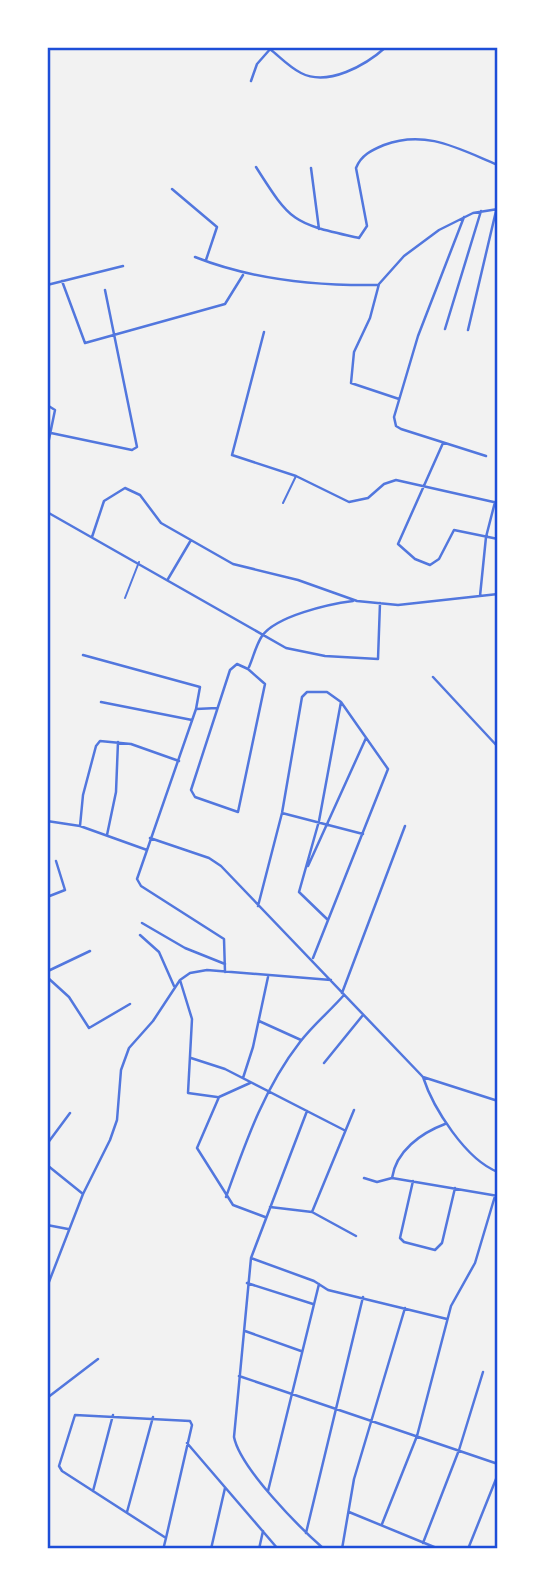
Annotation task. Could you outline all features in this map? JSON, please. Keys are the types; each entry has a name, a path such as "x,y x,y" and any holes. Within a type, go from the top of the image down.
{"street":[{"path":"251,81 257,64 271,48 303,74 321,78 370,62 386,47"},
{"path":"256,167 288,214 319,229 359,238 367,226 357,182 358,162 373,150 400,139 426,137 498,165"},
{"path":"311,168 319,229"},
{"path":"172,189 218,228 206,261"},
{"path":"399,399 351,383 354,352 369,319 379,285 404,256 439,230 464,217 497,209 468,330"},
{"path":"445,329 481,211"},
{"path":"464,217 418,336 394,417 396,426 486,456"},
{"path":"195,257 243,275 331,285 379,285"},
{"path":"47,285 123,266"},
{"path":"62,281 82,342 225,304 243,275"},
{"path":"51,433 132,450 138,447 105,290"},
{"path":"264,332 232,455 296,476 349,502 368,498 390,482 425,485 496,503 486,537 480,596"},
{"path":"47,405 54,408 47,449"},
{"path":"443,443 398,544 407,553 430,565 443,553 451,531 498,539"},
{"path":"92,537 104,501 125,488 140,495 159,521 233,564 298,580 357,601 398,605 498,594"},
{"path":"47,512 139,562 262,635 299,652 376,660 380,657 380,603"},
{"path":"167,579 191,540"},
{"path":"248,668 262,635 280,623 303,614 357,601"},
{"path":"83,655 197,684 200,687 196,709 150,838 138,883 219,935 225,946 225,972"},
{"path":"232,665 248,668 265,684 238,812 191,793 232,665"},
{"path":"433,677 498,747"},
{"path":"258,906 282,813 304,694 327,692 341,702 388,765 313,958"},
{"path":"101,702 192,720"},
{"path":"328,920 299,892 319,821 341,702"},
{"path":"196,709 217,708"},
{"path":"305,872 366,737"},
{"path":"80,826 83,795 96,746 106,740 118,741 179,761"},
{"path":"107,835 116,792 118,741"},
{"path":"282,813 363,834"},
{"path":"47,821 80,826 147,849"},
{"path":"226,1197 268,1092 301,1040 343,994 405,826"},
{"path":"150,838 216,862 313,958 343,994 423,1077 430,1097 445,1124 486,1165 498,1172"},
{"path":"47,897 64,892 66,888 56,861"},
{"path":"142,923 185,948 225,964"},
{"path":"140,935 159,952 174,986"},
{"path":"48,975 90,951"},
{"path":"47,964 48,975 69,997 89,1028 130,1004"},
{"path":"47,1287 68,1229 99,1166 117,1121 125,1055 153,1021 180,979 190,973 207,970 331,980"},
{"path":"243,1078 268,977"},
{"path":"180,979 191,1019 188,1093 219,1097 250,1083"},
{"path":"324,1063 363,1015"},
{"path":"259,1021 301,1040"},
{"path":"191,1058 243,1078 344,1130"},
{"path":"423,1077 498,1101"},
{"path":"219,1097 197,1148 233,1205 266,1217"},
{"path":"312,1212 354,1110"},
{"path":"307,1111 251,1258 239,1377 236,1447 268,1491 324,1549"},
{"path":"47,1144 70,1113"},
{"path":"392,1178 395,1165 417,1139 427,1131 445,1124"},
{"path":"47,1165 83,1194"},
{"path":"364,1178 377,1182 392,1178 496,1196 475,1263 447,1319 417,1436 382,1524"},
{"path":"413,1181 400,1238 404,1242 435,1250 442,1243 455,1188"},
{"path":"270,1207 312,1212 356,1236"},
{"path":"47,1225 68,1229"},
{"path":"251,1258 328,1290 447,1319"},
{"path":"247,1283 313,1304"},
{"path":"268,1491 319,1284"},
{"path":"306,1533 363,1297"},
{"path":"342,1549 354,1479 405,1308"},
{"path":"244,1331 301,1351"},
{"path":"47,1398 98,1359"},
{"path":"423,1543 459,1450 483,1372"},
{"path":"239,1377 498,1464"},
{"path":"164,1546 166,1538 187,1443 192,1424 186,1418 75,1415 60,1469 166,1538"},
{"path":"93,1492 113,1415"},
{"path":"127,1513 153,1417"},
{"path":"187,1443 278,1549"},
{"path":"468,1549 498,1474"},
{"path":"211,1549 225,1489"},
{"path":"349,1512 439,1549"},
{"path":"258,1549 263,1531"}],"lane":[{"path":"283,503 296,476"},
{"path":"125,598 139,562"}]}
